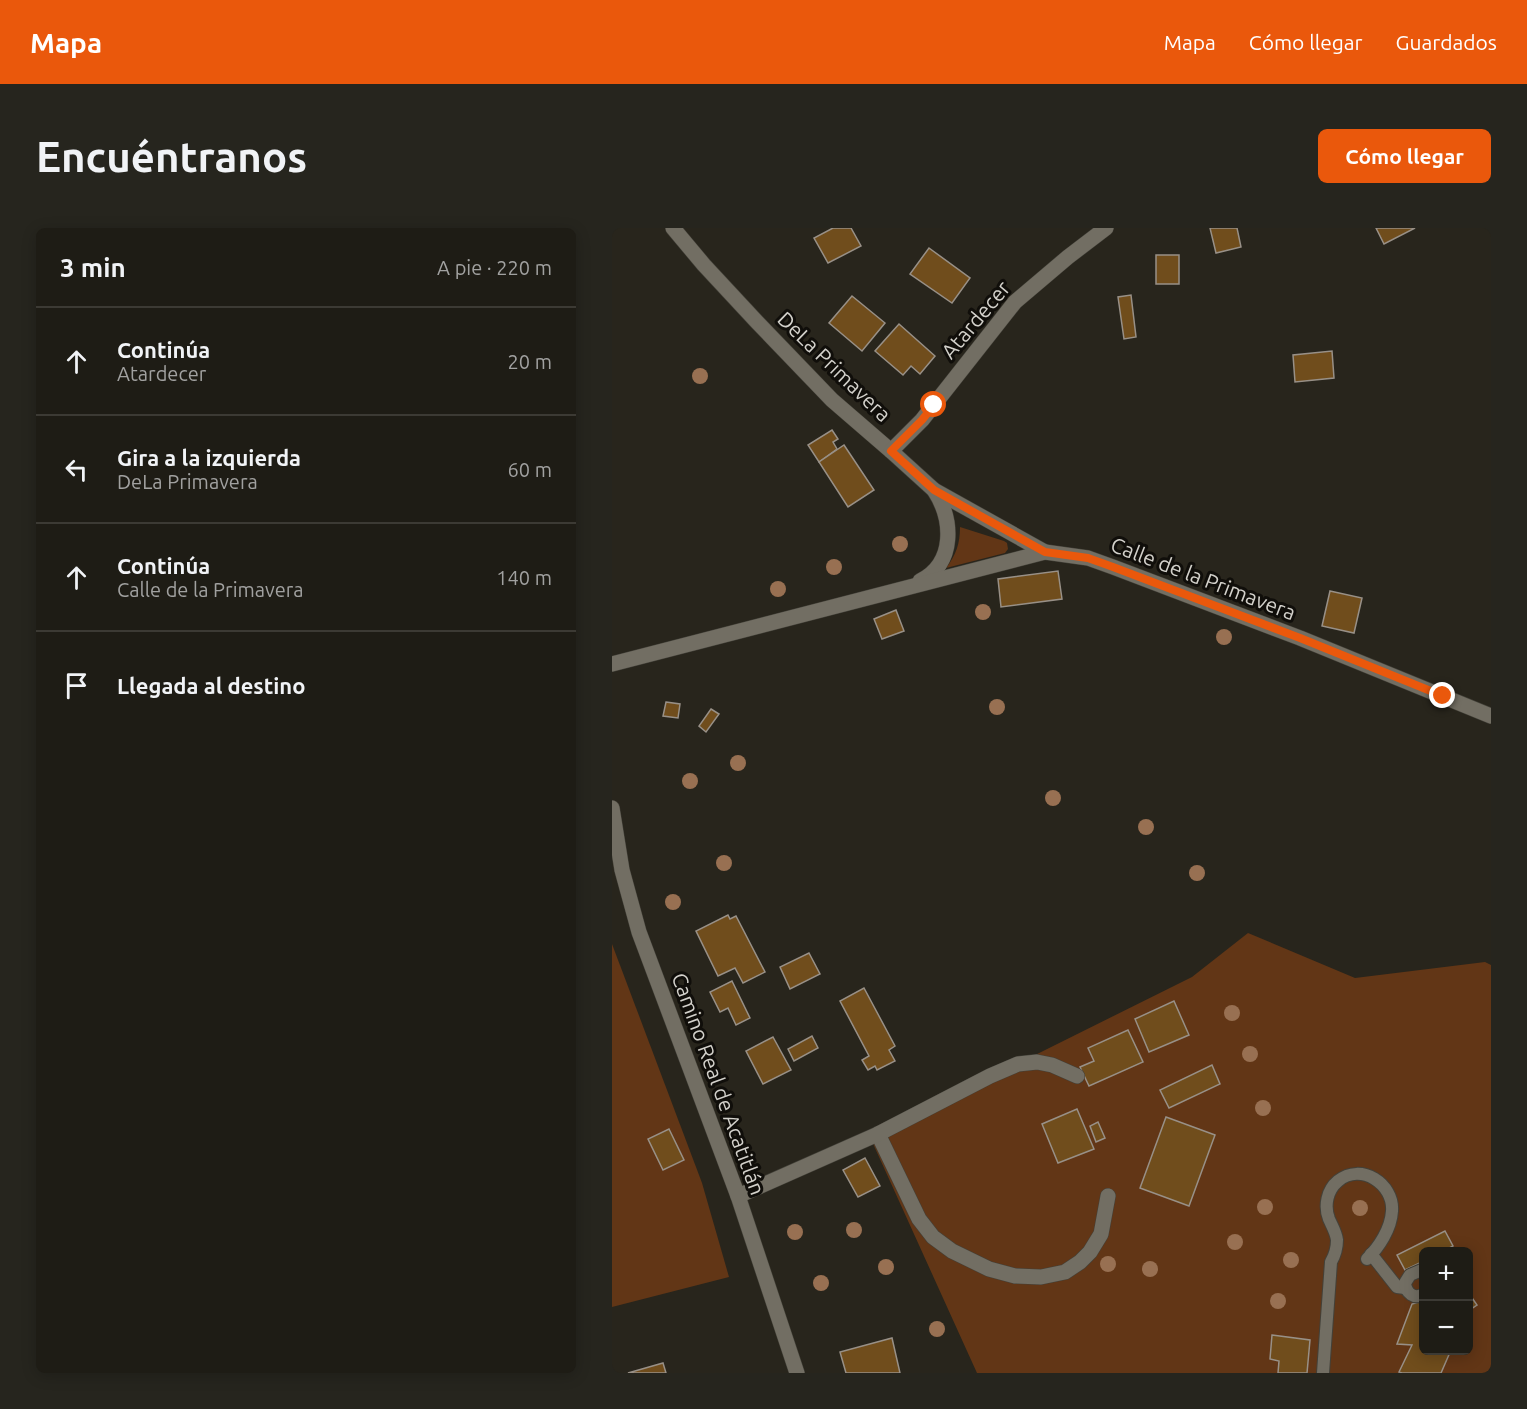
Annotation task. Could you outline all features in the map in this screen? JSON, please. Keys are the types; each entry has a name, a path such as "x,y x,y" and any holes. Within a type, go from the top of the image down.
{"street":[{"name":"DeLa Primavera","path":"673,228 704,265 832,400 934,490 1045,552"},
{"name":"Atardecer","path":"891,451 922,420 1015,302 1068,256 1106,228"},
{"path":"905,588 934,573 946,551 948,525 941,501 934,490"},
{"name":"Calle de la Primavera","path":"612,664 1045,552 1088,558 1113,567 1300,638 1491,716"},
{"name":"Camino Real de Acatitlán","path":"612,808 622,870 639,932 738,1196 797,1373"},
{"path":"738,1196 878,1134 1018,1064 1037,1062 1052,1065 1077,1076"},
{"path":"878,1134 919,1219 933,1237 952,1251 989,1269 1015,1276 1041,1277 1065,1272 1090,1252 1101,1234 1108,1196"}],"lane":[{"path":"1323,1373 1331,1262 1335,1255 1337,1240 1326,1204 1331,1188 1337,1182 1352,1174 1360,1173 1369,1175 1384,1186 1392,1204 1392,1213 1378,1248 1369,1257 1396,1287 1406,1288"},
{"path":"1419,1271 1410,1275 1405,1283 1408,1293 1419,1296"}],"shaded area":[{"path":"960,527 1004,541 1008,549 1005,553 946,568 957,549"},
{"path":"1248,933 1355,978 1485,962 1491,965 1491,1373 977,1373 870,1137 1192,977"},
{"path":"612,944 702,1183 729,1277 612,1307"}],"building":[{"path":"833,228 851,228 861,246 828,263 814,238"},
{"path":"1210,228 1237,228 1241,247 1216,253"},
{"path":"1376,228 1415,228 1384,244"},
{"path":"929,248 970,278 952,303 910,274"},
{"path":"1156,255 1179,255 1179,284 1156,284"},
{"path":"1131,295 1136,337 1124,339 1118,297"},
{"path":"852,296 885,323 862,351 829,323"},
{"path":"899,324 935,356 920,374 911,366 903,375 875,351"},
{"path":"1332,351 1334,378 1295,382 1293,355"},
{"path":"832,430 838,439 833,442 837,449 819,462 808,445"},
{"path":"844,445 874,490 848,507 819,462"},
{"path":"1058,571 1062,599 1001,607 998,579"},
{"path":"1330,591 1362,598 1354,633 1322,626"},
{"path":"896,610 904,631 882,639 874,619"},
{"path":"666,702 680,704 678,718 663,716"},
{"path":"711,709 719,714 706,732 699,726"},
{"path":"728,915 730,919 736,916 765,972 743,983 735,968 718,976 696,931"},
{"path":"809,953 820,974 790,989 780,967"},
{"path":"732,981 750,1018 736,1025 728,1008 720,1012 710,992"},
{"path":"864,988 895,1046 889,1050 895,1061 877,1070 875,1066 868,1070 862,1060 869,1056 840,1001"},
{"path":"1174,1001 1189,1035 1149,1052 1135,1019"},
{"path":"1128,1030 1143,1062 1089,1086 1080,1067 1094,1061 1088,1048"},
{"path":"812,1036 818,1048 794,1061 788,1049"},
{"path":"773,1037 791,1070 763,1084 746,1051"},
{"path":"1212,1065 1220,1084 1169,1108 1160,1090"},
{"path":"1077,1109 1094,1149 1058,1163 1042,1124"},
{"path":"1166,1117 1215,1135 1189,1206 1140,1188"},
{"path":"1098,1122 1105,1138 1096,1142 1090,1126"},
{"path":"669,1129 684,1160 663,1170 648,1139"},
{"path":"865,1158 880,1186 858,1197 843,1170"},
{"path":"1445,1231 1453,1246 1419,1247 1419,1263 1405,1270 1397,1255"},
{"path":"1419,1302 1419,1355 1449,1355 1441,1373 1399,1372 1412,1345 1397,1344 1412,1304"},
{"path":"1272,1335 1310,1340 1307,1373 1278,1373 1279,1361 1270,1359"},
{"path":"892,1338 900,1373 846,1373 840,1352"},
{"path":"663,1363 666,1373 628,1373"}],"route":[{"path":"934,405 891,451 934,490 1045,552 1088,558 1113,567 1300,638 1443,696"}]}
